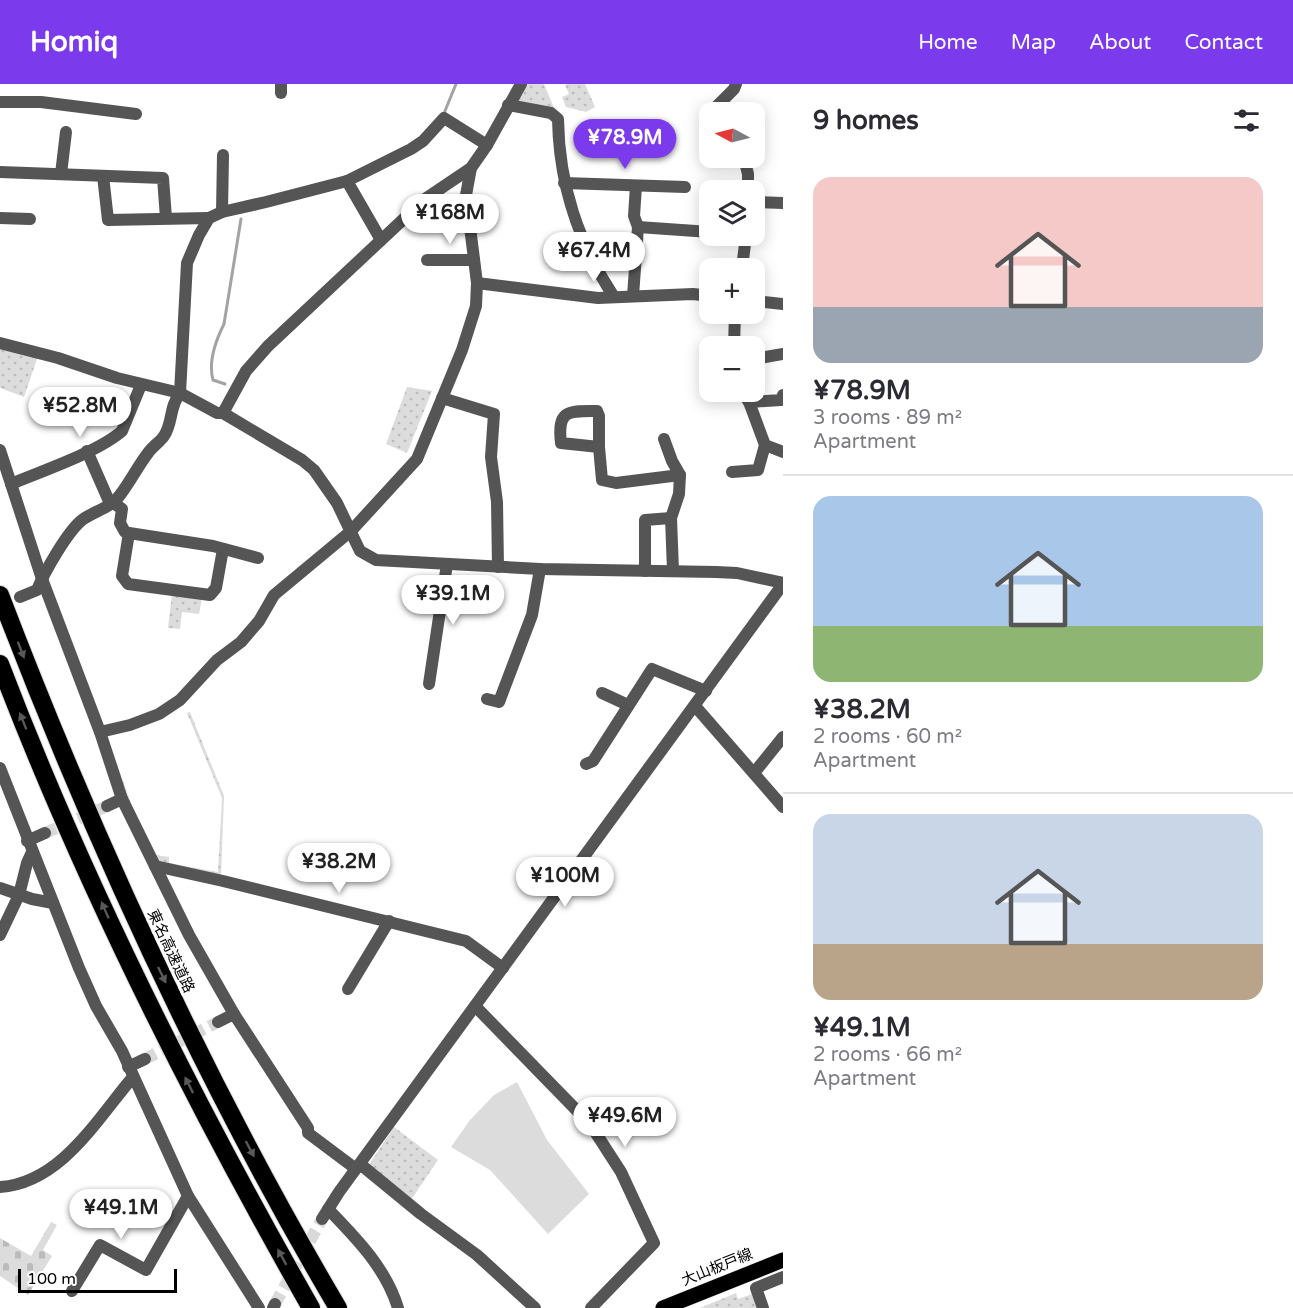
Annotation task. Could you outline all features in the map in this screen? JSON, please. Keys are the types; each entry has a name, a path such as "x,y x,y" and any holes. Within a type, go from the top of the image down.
{"highway":[{"name":"東名高速道路","path":"0,596 64,757 143,936 251,1152 338,1308"},
{"path":"0,664 45,776 175,1058 228,1160 310,1308"}],"main road":[{"name":"大山板戸線","path":"666,1307 783,1260"}],"street":[{"path":"100,732 130,725 159,714 180,700 218,660 241,642 259,621 274,595 351,531 417,459 474,315 477,283 466,195 471,168 521,84"},
{"path":"722,102 736,84"},
{"path":"0,102 41,102 68,110 136,114"},
{"path":"508,105 551,113 558,119 564,183 583,243 614,297"},
{"path":"103,176 108,224 166,218 209,218 222,212 347,181 411,150 423,141 444,118 486,145"},
{"path":"61,174 66,132"},
{"path":"222,212 223,155"},
{"path":"223,413 246,371 257,357 425,199 471,168"},
{"path":"0,172 163,178 166,218"},
{"path":"347,181 381,240"},
{"path":"564,183 685,187"},
{"path":"633,296 638,227 634,216 636,186"},
{"path":"765,202 783,203"},
{"path":"0,218 30,219"},
{"path":"20,597 37,590 81,520 112,504 119,497 149,452 168,429 171,409 180,393 187,263 209,218"},
{"path":"638,227 699,231"},
{"path":"427,260 474,260"},
{"path":"477,283 598,298 699,295"},
{"path":"765,302 783,304"},
{"path":"0,343 58,358 141,385 180,393 217,413 223,413 302,460 314,470 330,491 360,551 376,560 540,569 737,573 783,583 325,1214 374,1259 386,1278 398,1308"},
{"path":"765,357 783,354"},
{"path":"11,484 28,480 105,443 122,431 141,385"},
{"path":"765,399 781,400 783,395"},
{"path":"442,398 494,414 490,457 497,502 498,567"},
{"path":"732,471 758,470 765,445 748,402"},
{"path":"664,439 680,475 679,494 671,518 673,571"},
{"path":"765,445 783,452"},
{"path":"599,447 602,480 616,483 680,475"},
{"path":"0,450 42,579 100,732 122,799 189,935 234,1014 308,1128 308,1134 358,1166 477,1255 535,1308"},
{"path":"87,451 108,499 122,509 120,523 125,532 223,549 258,558"},
{"path":"645,571 645,520 671,518"},
{"path":"129,533 122,576 128,584 210,595 216,588 223,549"},
{"path":"433,680 447,564"},
{"path":"487,699 499,702 532,615 540,569"},
{"path":"586,764 593,761 652,669 706,691"},
{"path":"602,693 628,705"},
{"path":"695,706 783,807"},
{"path":"754,773 783,737"},
{"path":"0,768 96,1006 122,1051 188,1196 259,1308"},
{"path":"107,806 122,799"},
{"path":"0,935 19,895 30,846 45,833"},
{"path":"155,866 466,941 503,968"},
{"path":"0,888 53,903"},
{"path":"348,989 389,921"},
{"path":"475,1006 590,1124 621,1172 654,1243 591,1308"},
{"path":"218,1022 234,1014"},
{"path":"0,1187 11,1186 29,1179 57,1164 80,1143 131,1072 145,1059"},
{"path":"72,1291 100,1245 146,1270 188,1196"},
{"path":"763,1308 756,1288 783,1277"}],"green space":[{"path":"526,84 544,84 555,110 520,103 517,98"},
{"path":"585,84 595,107 586,112 566,107 562,97 569,94 565,85"},
{"path":"0,345 38,356 24,397 0,388"},
{"path":"407,387 432,391 407,453 386,444"},
{"path":"172,594 202,598 199,614 182,612 180,629 168,628"},
{"path":"190,712 224,796 221,876 157,864 129,808 109,742 132,806 155,855 169,857 169,863 218,872 222,798 187,713"},
{"path":"517,1082 547,1140 589,1194 548,1234 490,1170 451,1147 470,1120 494,1095"},
{"path":"394,1127 438,1160 411,1200 368,1166"},
{"path":"51,1222 57,1225 43,1250 52,1256 28,1295 0,1276 0,1238 31,1256"},
{"path":"736,1293 738,1299 752,1294 759,1308 700,1308"}],"waterway":[{"path":"445,111 456,84"},
{"path":"225,384 213,380 211,366 224,324 241,219"}],"tunnel":[{"path":"45,833 107,806"},
{"path":"145,1059 218,1022"},
{"path":"275,1304 322,1219"}]}
